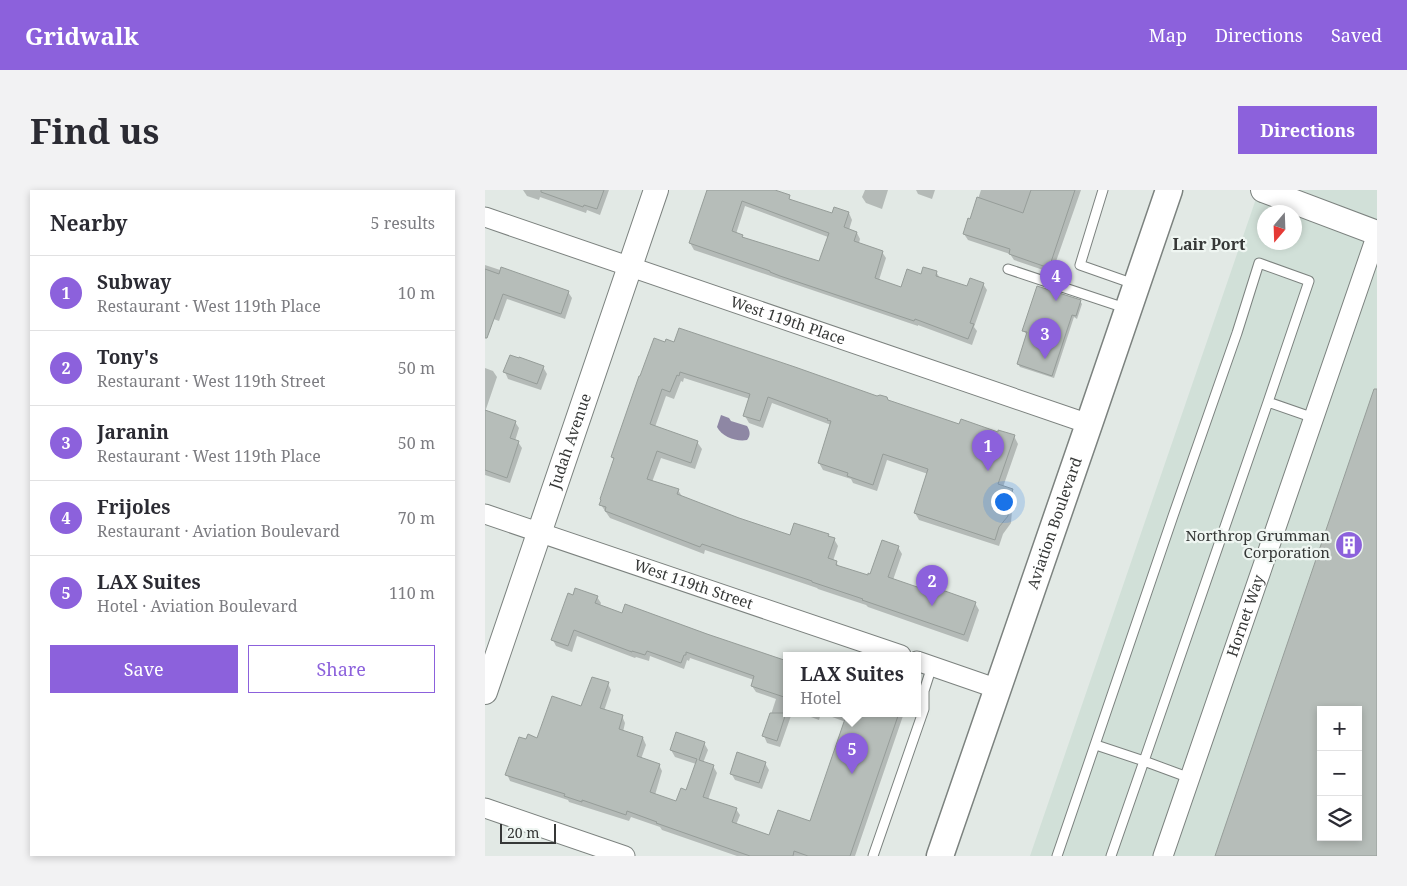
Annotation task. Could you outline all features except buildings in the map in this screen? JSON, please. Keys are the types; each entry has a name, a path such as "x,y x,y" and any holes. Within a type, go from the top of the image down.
{"main road":[{"name":"Aviation Boulevard","path":"940,856 1169,190"}],"street":[{"name":"Judah Avenue","path":"485,692 656,190"},
{"path":"1263,190 1377,233"},
{"name":"West 119th Place","path":"485,216 1089,424"},
{"name":"Hornet Way","path":"1163,856 1377,233"},
{"name":"West 119th Street","path":"485,514 892,652"},
{"path":"925,663 997,689"},
{"path":"485,808 625,856"}],"lane":[{"path":"1103,190 1080,265 1132,297"},
{"path":"1057,856 1259,263 1309,281 1111,856"},
{"path":"1008,269 1132,297"},
{"path":"1268,402 1314,418"},
{"path":"873,856 925,709 925,663"},
{"path":"1095,745 1190,778"}],"shaded area":[{"path":"1259,190 1377,190 1377,856 1030,856"},
{"path":"721,415 729,418 731,421 747,426 750,433 747,440 734,439 722,434 717,427"}],"place":[{"name":"Frijoles","path":"1056,301"},
{"name":"Jaranin","path":"1045,359"},
{"name":"Subway","path":"988,471"},
{"name":"Northrop Grumman Corporation","path":"1349,545"},
{"name":"Tony's","path":"932,606"},
{"name":"LAX Suites","path":"852,774"}],"district":[{"name":"Lair Port","path":"1209,244"}]}
